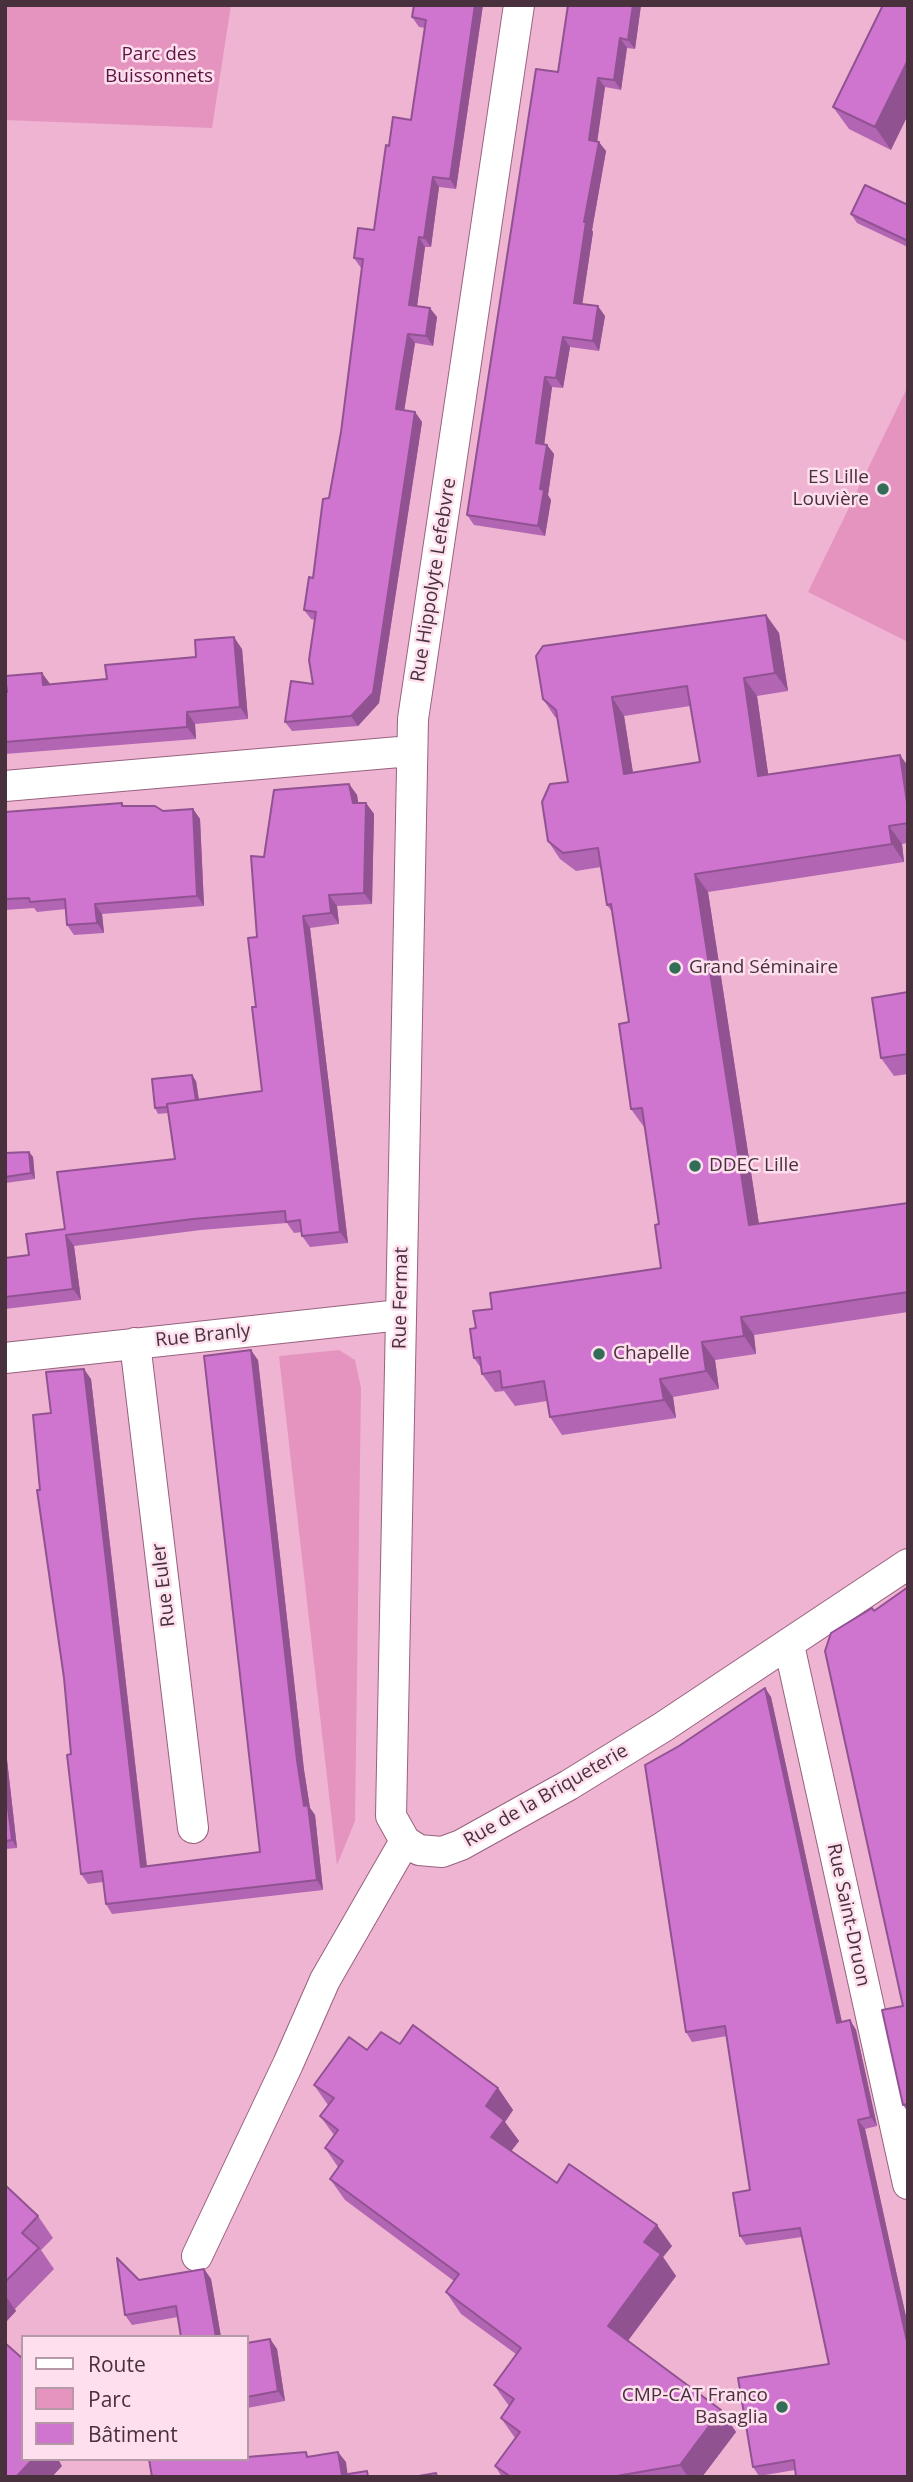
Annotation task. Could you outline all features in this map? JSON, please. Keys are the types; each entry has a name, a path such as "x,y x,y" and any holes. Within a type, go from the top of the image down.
{"street":[{"name":"Rue Hippolyte Lefebvre","path":"411,751 412,719 519,5"},
{"path":"5,786 411,751"},
{"name":"Rue Fermat","path":"404,1841 391,1816 411,751"},
{"name":"Rue Branly","path":"5,1358 400,1315"},
{"name":"Rue Euler","path":"135,1343 193,1828"},
{"name":"Rue de la Briqueterie","path":"404,1841 419,1850 442,1852 461,1845 618,1756 908,1564"},
{"name":"Rue Saint-Druon","path":"789,1645 908,2184"},
{"path":"197,2256 325,1980 404,1841"}],"green space":[{"name":"Parc des Buissonnets","path":"5,5 231,5 212,128 5,120"},
{"name":"ES Lille Louvière","path":"908,386 908,642 808,592"},
{"path":"339,1350 355,1360 361,1388 355,1821 337,1865 279,1356"}],"building":[{"path":"414,5 475,5 450,179 433,177 424,238 419,237 409,305 430,308 426,336 408,334 396,409 415,412 373,693 351,716 285,722 291,681 313,684 309,660 316,612 304,610 309,577 313,578 323,499 329,498 341,432 363,259 354,258 358,228 374,230 386,145 389,146 393,117 411,120 426,20 412,17"},
{"path":"568,5 633,5 628,40 620,38 614,80 598,78 589,140 599,142 584,222 574,303 598,306 593,341 563,337 556,378 545,377 536,443 547,445 538,526 467,515 536,69 558,72"},
{"path":"883,5 908,5 908,60 875,127 833,107"},
{"path":"865,185 908,205 908,241 851,214"},
{"name":"Grand Séminaire","path":"766,615 775,673 744,678 758,776 900,755 908,809 908,823 889,826 892,844 695,874 749,1225 908,1203 908,1292 741,1317 744,1336 702,1342 706,1371 660,1379 664,1400 550,1417 544,1381 502,1388 500,1371 482,1374 480,1357 474,1358 470,1329 476,1328 473,1311 492,1309 490,1293 661,1268 655,1225 659,1224 642,1108 631,1109 619,1024 629,1022 611,904 607,905 598,848 563,853 548,841 542,802 550,784 568,782 556,710 543,699 536,656 543,646","holes":["687,686 700,762 624,774 612,697"]},
{"path":"234,637 240,707 187,712 187,727 5,742 5,676 42,673 43,685 107,679 105,665 196,657 195,640"},
{"path":"349,784 353,803 366,803 364,893 329,895 331,913 303,916 340,1232 302,1236 300,1220 286,1222 285,1211 66,1235 73,1289 5,1297 5,1258 29,1255 26,1234 65,1229 57,1172 175,1159 167,1104 262,1091 252,1007 256,1007 248,938 257,937 251,856 264,857 274,790"},
{"path":"122,803 122,806 155,806 163,811 193,809 197,896 95,904 97,923 67,925 65,899 30,902 29,898 5,899 5,812"},
{"path":"908,992 908,1054 881,1058 872,998"},
{"path":"192,1075 196,1100 155,1108 152,1079"},
{"path":"29,1152 31,1173 5,1177 5,1153"},
{"path":"251,1350 297,1760 304,1806 308,1805 317,1880 106,1904 102,1871 81,1874 67,1755 71,1754 64,1678 37,1490 40,1490 33,1415 51,1413 46,1372 84,1369 141,1867 260,1852 204,1356"},
{"path":"908,1587 908,2104 903,2105 882,2010 903,2006 825,1651 831,1633 872,1608 874,1611"},
{"path":"765,1688 837,2023 850,2020 871,2117 858,2120 908,2346 908,2477 796,2477 794,2460 753,2467 738,2378 829,2364 800,2228 740,2236 733,2193 750,2190 725,2026 686,2032 645,1765 679,1746"},
{"path":"5,1784 12,1840 5,1841"},
{"path":"413,2025 498,2088 486,2106 504,2120 491,2137 557,2183 569,2164 657,2225 644,2242 661,2254 608,2326 721,2410 680,2465 611,2477 511,2477 495,2466 520,2432 501,2418 514,2399 494,2385 521,2348 446,2292 459,2274 330,2179 343,2161 325,2148 338,2130 320,2116 334,2098 314,2085 349,2037 367,2050 381,2032 400,2044"},
{"path":"5,2185 38,2216 22,2233 39,2248 5,2282"},
{"path":"117,2258 139,2280 204,2269 216,2335 181,2335 176,2306 125,2315"},
{"path":"270,2339 278,2391 248,2397 248,2343"},
{"path":"5,2343 21,2357 21,2461 31,2461 16,2477 5,2477"},
{"path":"306,2452 307,2457 338,2452 342,2475 367,2471 368,2477 152,2477 149,2461 248,2461 248,2457"},
{"path":"436,2473 437,2477 413,2477"}],"place":[{"name":"ES Lille Louvière","path":"883,489"},
{"name":"Grand Séminaire","path":"675,968"},
{"name":"DDEC Lille","path":"695,1166"},
{"name":"Chapelle","path":"599,1354"},
{"name":"CMP-CAT Franco Basaglia","path":"782,2407"}]}
